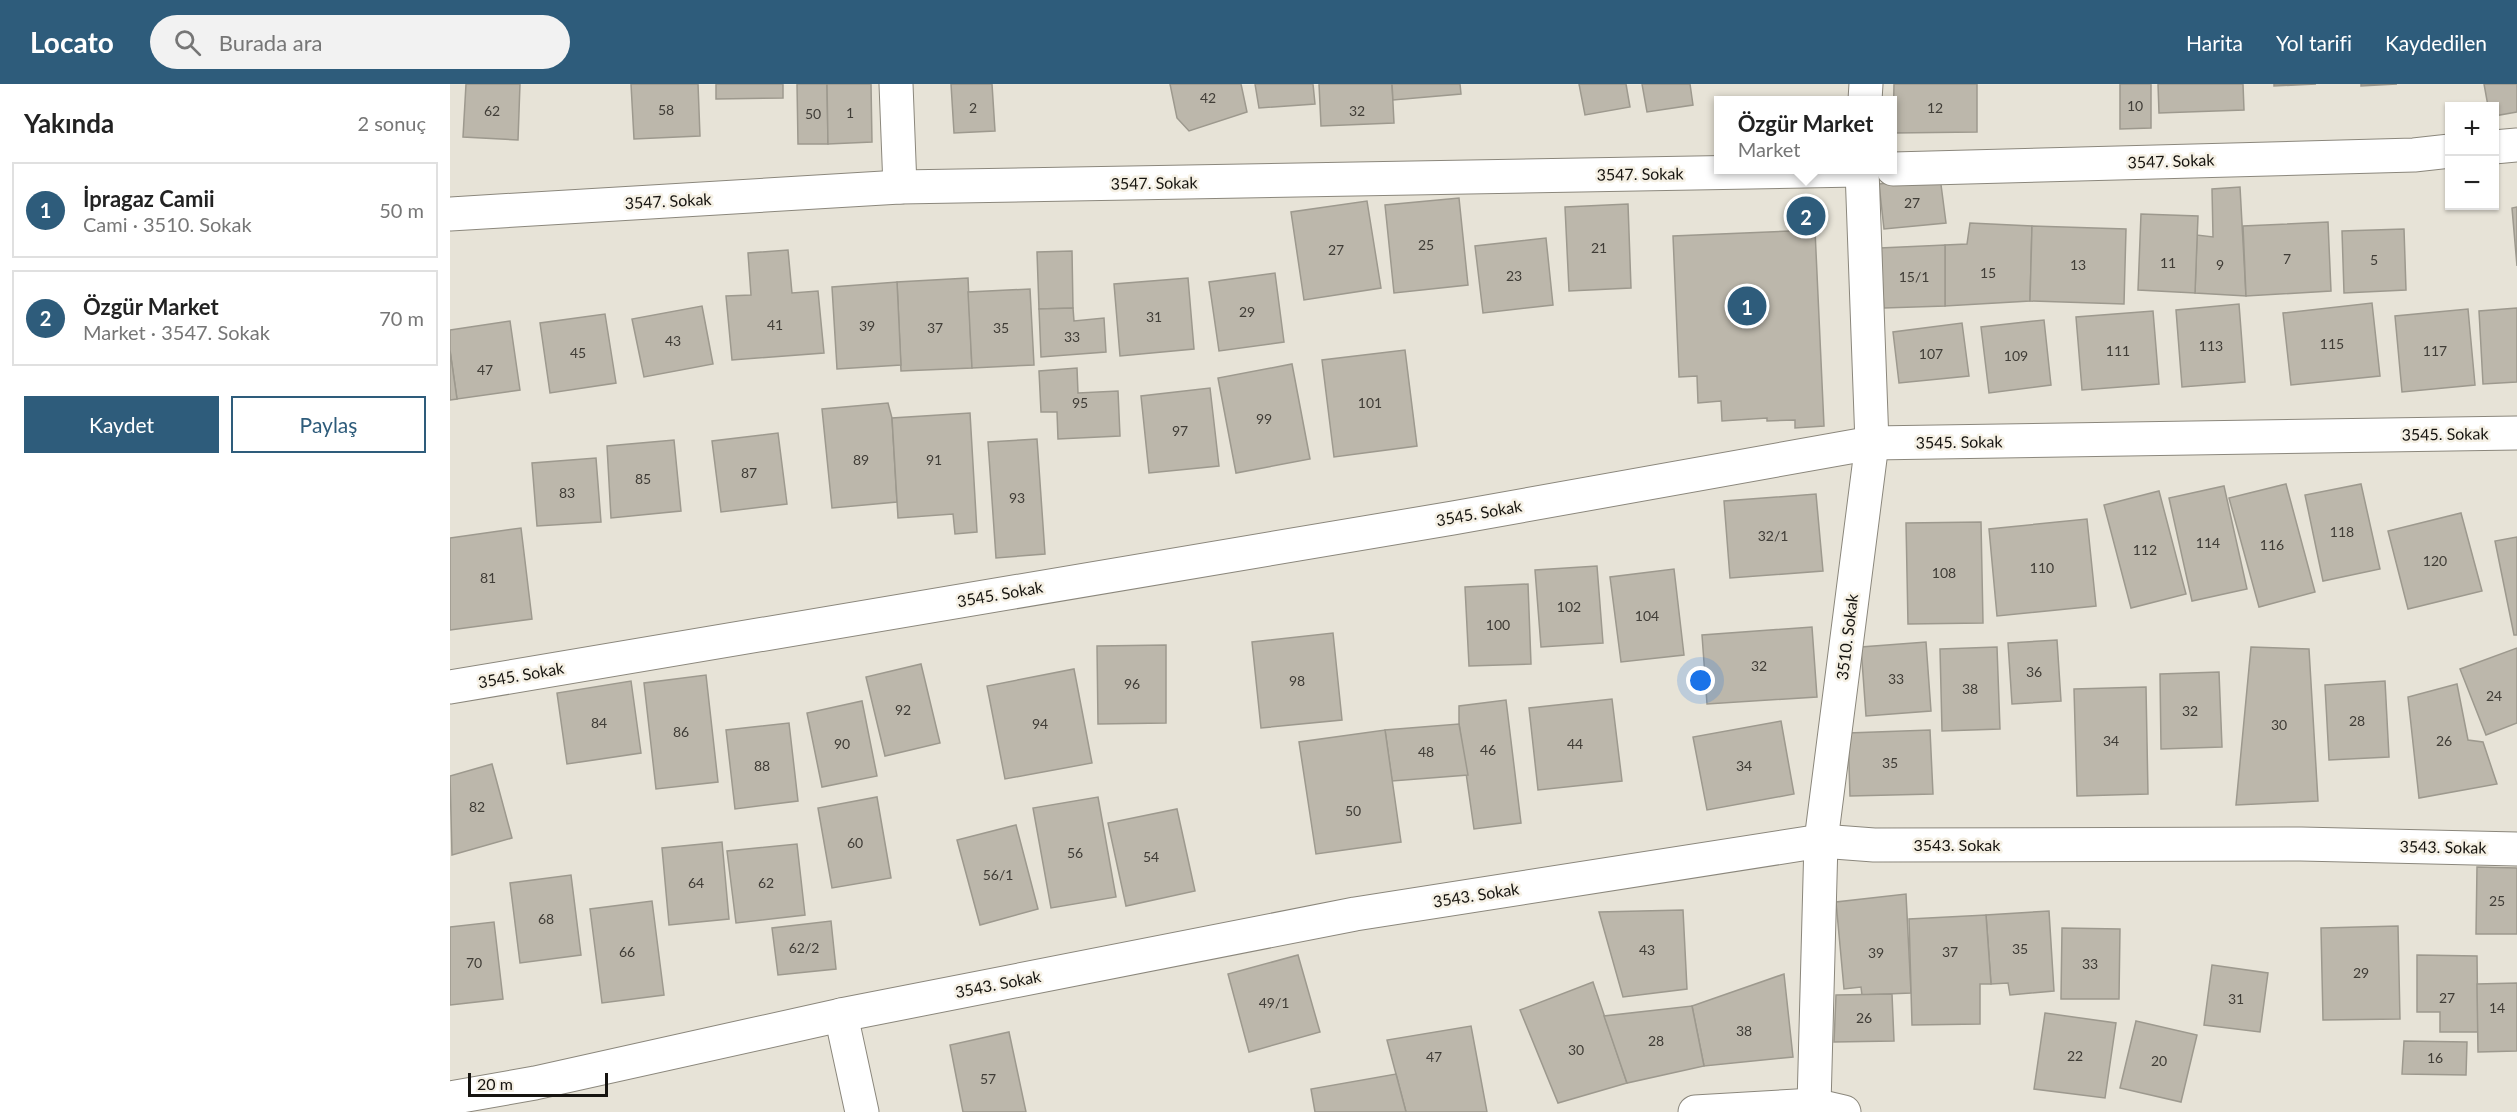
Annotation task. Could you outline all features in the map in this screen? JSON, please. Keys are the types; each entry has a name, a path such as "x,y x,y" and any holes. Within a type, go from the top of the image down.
{"street":[{"path":"896,84 900,187"},
{"path":"2499,147 2517,145"},
{"name":"3547. Sokak","path":"1897,169 2445,151"},
{"name":"3547. Sokak","path":"450,214 900,187 1714,173"},
{"name":"3510. Sokak","path":"1829,1109 1821,841 1872,443 1860,174"},
{"name":"3545. Sokak","path":"450,687 1453,518 1872,443 2517,433"},
{"name":"3543. Sokak","path":"450,1098 535,1083 841,1015 1355,914 1821,841 1874,845 2301,844 2517,849"},
{"path":"841,1015 862,1112"},
{"path":"1695,1112 1829,1109"}],"building":[{"path":"466,84 520,84 518,140 463,137"},
{"path":"631,84 698,84 700,136 634,139"},
{"path":"716,84 783,84 783,98 716,99"},
{"path":"797,84 827,84 828,144 798,144"},
{"path":"827,84 871,84 872,142 828,144"},
{"path":"951,84 992,84 995,131 954,133"},
{"path":"1170,84 1241,84 1247,112 1189,131 1177,118"},
{"path":"1255,84 1313,84 1315,104 1259,108"},
{"path":"1319,84 1392,84 1394,123 1321,126"},
{"path":"1392,84 1460,84 1461,94 1393,100"},
{"path":"1579,84 1626,84 1630,107 1585,115"},
{"path":"1642,84 1690,84 1693,105 1647,112"},
{"path":"1894,84 1977,84 1977,132 1897,133 1897,96 1894,96"},
{"path":"2120,84 2151,84 2151,128 2120,129"},
{"path":"2158,84 2243,84 2244,110 2159,113"},
{"path":"2274,84 2316,84 2274,86"},
{"path":"2361,84 2397,84 2361,86"},
{"path":"2484,84 2517,84 2517,112 2499,115 2499,102 2487,102"},
{"path":"1940,177 1946,223 1884,229 1879,184"},
{"path":"2240,187 2246,296 2195,293 2197,235 2213,237 2212,189"},
{"path":"1459,198 1468,285 1394,293 1385,205"},
{"path":"1367,201 1381,288 1304,300 1291,212"},
{"path":"1628,204 1631,288 1569,291 1565,207"},
{"path":"2517,207 2517,266 2512,208"},
{"path":"2141,214 2198,216 2195,293 2138,290"},
{"path":"2328,222 2331,291 2246,296 2243,226"},
{"path":"1970,223 2032,226 2030,301 1945,306 1945,245 1967,244"},
{"path":"2032,226 2126,229 2124,304 2030,301"},
{"path":"2404,229 2406,290 2344,293 2342,231"},
{"path":"1815,230 1824,426 1795,428 1795,420 1767,421 1767,418 1722,421 1721,401 1698,403 1697,376 1679,377 1673,236"},
{"path":"1546,238 1553,305 1483,313 1475,246"},
{"path":"1945,245 1945,306 1884,308 1880,248"},
{"path":"788,250 792,293 818,291 824,353 732,360 726,296 751,295 748,253"},
{"path":"1072,251 1073,308 1039,309 1037,252"},
{"path":"1275,273 1284,342 1219,351 1209,282"},
{"path":"968,278 972,368 901,371 897,282"},
{"path":"1188,278 1194,349 1120,356 1114,284"},
{"path":"897,282 901,365 837,369 832,287"},
{"path":"1030,289 1034,365 972,368 968,292"},
{"path":"2372,303 2380,376 2291,385 2283,313"},
{"path":"2239,304 2245,382 2182,387 2176,310"},
{"path":"702,306 713,364 644,377 632,319"},
{"path":"1073,308 1074,321 1104,318 1106,352 1041,357 1039,309"},
{"path":"2517,308 2517,382 2483,384 2479,311"},
{"path":"2468,309 2475,385 2402,392 2395,316"},
{"path":"2153,311 2159,384 2082,390 2076,317"},
{"path":"605,314 616,383 550,393 540,323"},
{"path":"2044,320 2051,385 1989,393 1981,327"},
{"path":"510,321 520,390 457,399 450,350 450,330"},
{"path":"1962,323 1969,376 1899,383 1893,332"},
{"path":"1405,350 1417,446 1334,457 1322,360"},
{"path":"450,351 457,399 450,400"},
{"path":"1292,364 1310,459 1236,473 1218,378"},
{"path":"1077,368 1078,393 1118,391 1120,436 1058,439 1057,412 1041,412 1039,371"},
{"path":"1210,388 1219,466 1149,473 1141,396"},
{"path":"888,403 892,418 897,502 832,508 822,409"},
{"path":"970,413 977,532 955,534 953,514 898,518 892,418"},
{"path":"778,433 787,504 721,512 712,441"},
{"path":"1037,439 1045,554 996,558 988,442"},
{"path":"674,440 681,511 611,518 607,446"},
{"path":"596,458 601,522 537,526 532,463"},
{"path":"2286,484 2315,592 2259,607 2229,498"},
{"path":"2361,484 2380,569 2323,581 2305,495"},
{"path":"2224,486 2247,589 2192,601 2169,498"},
{"path":"2159,491 2186,594 2131,608 2104,505"},
{"path":"1816,494 1823,571 1730,578 1724,501"},
{"path":"2461,513 2482,591 2408,609 2388,531"},
{"path":"2087,519 2096,606 1997,616 1989,529"},
{"path":"1981,522 1983,623 1908,624 1906,523"},
{"path":"521,528 532,619 450,630 450,538"},
{"path":"2517,537 2517,635 2514,635 2495,541"},
{"path":"1597,566 1603,643 1541,647 1535,570"},
{"path":"1674,569 1684,655 1621,662 1610,577"},
{"path":"1528,584 1531,664 1469,666 1465,587"},
{"path":"1812,627 1817,697 1707,704 1702,635"},
{"path":"1333,633 1342,720 1261,728 1252,642"},
{"path":"2057,640 2061,701 2012,704 2008,643"},
{"path":"1926,642 1931,711 1866,716 1861,647"},
{"path":"1166,645 1166,723 1098,724 1097,646"},
{"path":"1997,647 2000,729 1942,731 1940,649"},
{"path":"2251,647 2309,649 2318,801 2236,805"},
{"path":"2517,648 2517,723 2486,735 2460,669"},
{"path":"921,664 940,743 885,756 866,677"},
{"path":"1074,669 1092,763 1005,779 987,686"},
{"path":"2219,672 2222,747 2161,749 2160,674"},
{"path":"706,675 718,782 656,789 644,683"},
{"path":"631,681 641,753 567,764 557,693"},
{"path":"2385,681 2389,757 2329,760 2325,685"},
{"path":"2457,684 2468,740 2483,742 2497,784 2419,798 2408,697"},
{"path":"2146,687 2148,794 2077,796 2074,689"},
{"path":"1612,699 1622,781 1538,790 1529,708"},
{"path":"1506,700 1521,823 1474,829 1459,724 1459,706"},
{"path":"862,701 877,776 822,787 807,713"},
{"path":"1781,721 1794,794 1707,810 1693,737"},
{"path":"789,723 798,801 735,809 726,730"},
{"path":"1459,724 1468,775 1392,781 1385,730"},
{"path":"1385,730 1401,842 1316,854 1299,742"},
{"path":"1930,730 1933,794 1850,796 1848,733"},
{"path":"492,764 512,838 452,855 450,776"},
{"path":"877,797 891,878 832,888 818,808"},
{"path":"1098,797 1116,897 1051,908 1033,808"},
{"path":"1177,809 1195,891 1126,906 1108,823"},
{"path":"1016,825 1038,909 980,925 957,840"},
{"path":"722,842 729,919 669,925 662,848"},
{"path":"797,844 805,915 736,923 727,851"},
{"path":"2477,867 2517,868 2517,934 2476,934"},
{"path":"571,875 581,955 520,963 510,883"},
{"path":"1906,894 1911,993 1862,995 1861,987 1844,989 1836,902"},
{"path":"652,901 664,995 602,1003 590,909"},
{"path":"1683,910 1687,989 1623,997 1599,912"},
{"path":"2049,911 2054,991 2010,995 2008,983 1991,984 1986,915"},
{"path":"1986,915 1991,984 1980,984 1980,1024 1912,1025 1909,919"},
{"path":"831,921 836,969 778,975 772,928"},
{"path":"494,922 503,999 450,1005 450,927"},
{"path":"2398,926 2400,1019 2323,1020 2321,928"},
{"path":"2062,928 2120,929 2119,999 2061,999"},
{"path":"1298,955 1320,1032 1249,1052 1228,974"},
{"path":"2417,955 2477,956 2478,1032 2440,1032 2440,1012 2417,1012"},
{"path":"2212,965 2268,973 2260,1032 2204,1025"},
{"path":"1784,974 1793,1057 1704,1066 1692,1006"},
{"path":"1593,982 1627,1083 1558,1103 1520,1010"},
{"path":"2517,983 2517,1051 2478,1052 2477,984"},
{"path":"1892,994 1894,1041 1834,1042 1836,995"},
{"path":"1692,1006 1704,1066 1627,1083 1604,1016"},
{"path":"2045,1013 2116,1023 2105,1098 2034,1089"},
{"path":"2136,1021 2197,1035 2181,1102 2120,1088"},
{"path":"1471,1026 1487,1112 1406,1112 1387,1040"},
{"path":"1009,1032 1026,1112 963,1112 950,1045"},
{"path":"2404,1041 2467,1042 2466,1075 2402,1074"},
{"path":"1396,1074 1406,1112 1315,1112 1311,1089"}],"place":[{"name":"Özgür Market","path":"1806,216"},
{"name":"İpragaz Camii","path":"1747,306"}]}
